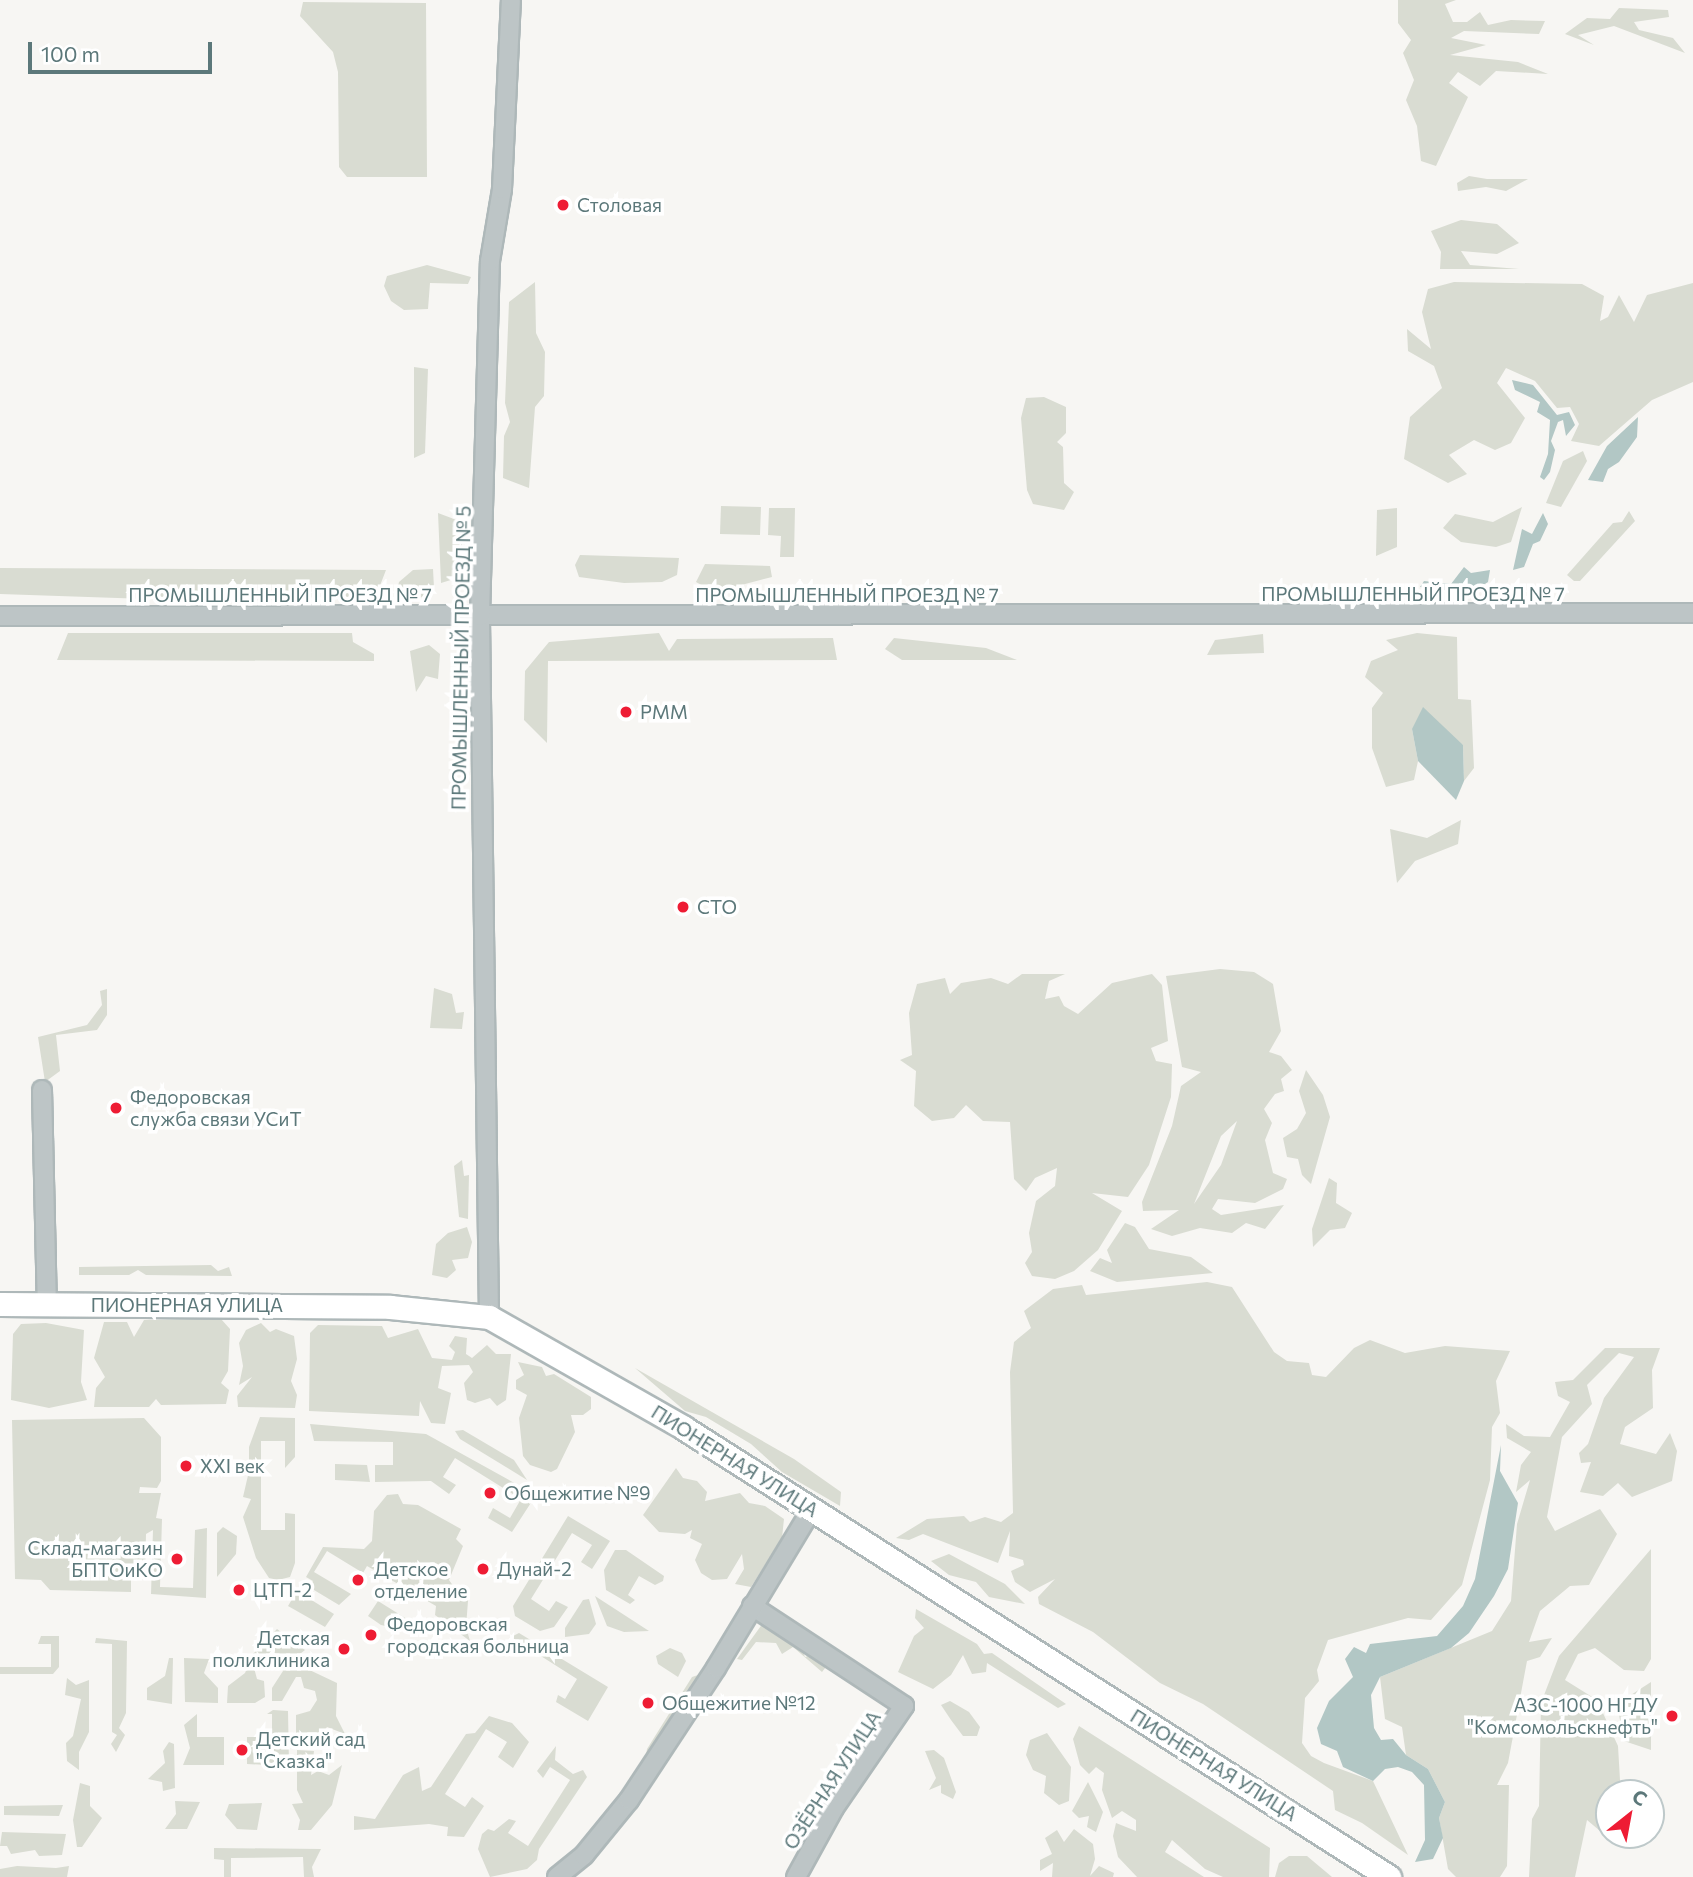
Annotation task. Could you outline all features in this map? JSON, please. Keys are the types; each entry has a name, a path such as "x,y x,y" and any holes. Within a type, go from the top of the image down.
{"main road":[{"name":"ПИОНЕРНАЯ УЛИЦА","path":"0,1304 390,1307 489,1317 611,1384 812,1509 1389,1877"}],"street":[{"name":"ПРОМЫШЛЕННЫЙ ПРОЕЗД № 5","path":"489,1317 480,616 490,261 502,189 512,0"},
{"name":"ПРОМЫШЛЕННЫЙ ПРОЕЗД № 7","path":"0,616 1693,613"},
{"path":"42,1090 47,1304"},
{"path":"557,1877 584,1855 629,1800 812,1509"},
{"name":"ОЗЁРНАЯ УЛИЦА","path":"752,1606 904,1706 834,1808 796,1877"}],"shaded area":[{"path":"1398,0 1456,0 1445,4 1453,22 1467,22 1480,12 1488,25 1511,20 1545,21 1539,34 1464,31 1451,38 1486,45 1450,55 1518,62 1548,74 1496,71 1480,86 1458,72 1449,83 1468,97 1436,166 1421,161 1417,126 1406,100 1414,80 1403,53 1411,40 1398,23"},
{"path":"303,2 426,3 427,177 347,177 339,167 338,72 333,52 300,16"},
{"path":"1619,8 1668,10 1669,17 1634,22 1639,30 1673,38 1685,53 1614,26 1578,35 1594,45 1565,34 1587,18 1610,19"},
{"path":"1469,176 1528,179 1506,191 1486,187 1458,191 1457,183"},
{"path":"1461,220 1497,224 1519,243 1497,254 1461,251 1470,265 1519,269 1440,269 1441,252 1431,231"},
{"path":"427,265 471,277 468,284 430,283 428,309 404,310 391,301 384,286 387,276"},
{"path":"535,282 536,333 545,352 544,396 535,407 529,488 503,478 504,436 510,422 505,403 509,302"},
{"path":"1454,282 1582,284 1604,296 1600,321 1608,317 1619,295 1634,322 1647,295 1693,283 1693,382 1652,400 1599,446 1571,441 1579,424 1570,407 1557,408 1535,381 1506,368 1497,383 1525,418 1511,443 1495,450 1474,440 1449,455 1467,474 1448,483 1404,459 1410,417 1442,388 1434,366 1408,351 1407,329 1431,349 1422,312 1428,289"},
{"path":"414,367 428,369 425,453 414,458"},
{"path":"1512,380 1533,385 1557,415 1569,412 1575,425 1566,436 1563,420 1558,422 1551,441 1555,450 1550,472 1544,480 1540,477 1548,454 1550,420 1537,412 1540,402 1515,390"},
{"path":"1044,397 1066,407 1066,433 1057,442 1063,447 1064,483 1074,492 1064,510 1033,504 1027,490 1021,418 1026,398"},
{"path":"1638,417 1637,437 1619,462 1608,469 1603,482 1588,480 1607,446"},
{"path":"1583,451 1587,461 1561,507 1546,503 1563,461"},
{"path":"721,506 761,507 760,535 720,534"},
{"path":"1522,507 1511,542 1496,547 1461,542 1443,528 1455,514 1493,522"},
{"path":"769,508 795,508 794,557 780,557 781,536 768,535"},
{"path":"1397,508 1397,547 1376,556 1377,510"},
{"path":"1629,511 1635,521 1580,581 1574,581 1567,575 1613,523 1622,522"},
{"path":"438,513 462,522 462,567 455,568 454,579 441,583"},
{"path":"1543,513 1548,524 1540,541 1533,544 1524,567 1513,570 1522,529 1532,534"},
{"path":"580,555 679,558 677,575 662,582 624,583 579,577 575,565"},
{"path":"705,564 770,566 772,577 730,588 705,587 696,582"},
{"path":"1464,567 1471,573 1490,570 1488,582 1471,593 1420,587 1424,581 1451,584"},
{"path":"0,568 386,570 376,596 343,601 335,596 235,602 0,594"},
{"path":"433,569 434,588 416,601 395,600 399,582 413,570"},
{"path":"68,633 352,633 353,642 374,654 374,661 57,660"},
{"path":"659,633 669,651 677,639 833,638 837,660 548,661 547,743 524,720 525,671 549,642"},
{"path":"1417,633 1457,637 1458,699 1471,700 1474,768 1464,781 1463,745 1412,729 1418,761 1414,780 1386,787 1372,748 1372,708 1383,693 1365,677 1371,661 1398,650 1386,640"},
{"path":"1263,634 1264,653 1207,655 1215,640"},
{"path":"894,638 986,648 1017,660 902,660 885,649"},
{"path":"429,645 440,654 438,679 426,676 416,692 410,651"},
{"path":"1423,707 1463,745 1464,781 1456,800 1418,761 1412,729"},
{"path":"1461,820 1458,844 1415,861 1397,883 1390,829 1427,838"},
{"path":"1220,969 1254,972 1273,984 1281,1031 1269,1052 1281,1056 1292,1070 1281,1079 1284,1091 1275,1094 1264,1109 1272,1123 1265,1140 1273,1173 1287,1179 1283,1189 1255,1203 1218,1199 1212,1209 1221,1215 1284,1205 1265,1229 1246,1223 1232,1233 1200,1228 1172,1236 1151,1229 1179,1210 1143,1211 1142,1202 1172,1126 1181,1086 1201,1072 1182,1067 1166,976","holes":["1237,1121 1221,1165 1194,1204 1221,1136"]},
{"path":"1022,974 1065,974 1049,981 1045,999 1059,996 1064,1006 1078,1014 1112,983 1152,974 1162,985 1168,1041 1151,1048 1156,1061 1172,1064 1171,1097 1149,1165 1128,1197 1092,1193 1122,1211 1098,1250 1074,1271 1055,1279 1032,1276 1025,1263 1032,1252 1029,1233 1036,1201 1055,1186 1057,1168 1035,1178 1026,1191 1014,1179 1010,1122 983,1121 966,1105 954,1118 932,1121 914,1106 916,1071 900,1060 912,1055 909,1013 917,984 945,978 950,994 961,983 991,978 1008,984"},
{"path":"434,988 452,994 456,1013 464,1012 462,1029 430,1028"},
{"path":"107,989 107,1015 97,1030 56,1035 60,1071 45,1082 38,1037 87,1025 102,1005 100,991"},
{"path":"1306,1070 1323,1095 1330,1117 1311,1184 1302,1175 1298,1159 1287,1157 1283,1138 1297,1129 1306,1113 1299,1091"},
{"path":"462,1160 464,1176 469,1175 468,1219 459,1217 454,1166"},
{"path":"1329,1178 1337,1183 1336,1203 1352,1213 1345,1228 1330,1230 1313,1247 1312,1229"},
{"path":"1125,1223 1135,1227 1149,1249 1191,1257 1213,1273 1117,1282 1090,1271 1100,1258 1112,1263 1107,1250"},
{"path":"467,1227 472,1242 468,1258 452,1260 456,1270 447,1278 432,1275 436,1244 448,1233"},
{"path":"211,1265 218,1271 229,1267 232,1276 146,1275 138,1270 129,1275 79,1275 79,1267"},
{"path":"1207,1282 1232,1287 1274,1352 1287,1361 1309,1363 1312,1375 1326,1377 1354,1348 1370,1340 1405,1353 1445,1346 1510,1351 1496,1381 1500,1413 1492,1427 1490,1480 1462,1585 1431,1620 1408,1618 1328,1640 1317,1670 1319,1681 1305,1698 1302,1743 1311,1756 1324,1763 1373,1781 1408,1855 1362,1823 1335,1810 1333,1791 1203,1704 1160,1683 1093,1632 1039,1604 1038,1597 1055,1579 1030,1592 1015,1582 1011,1571 1024,1565 1023,1560 1009,1556 1010,1531 998,1563 923,1534 909,1540 896,1538 927,1519 964,1516 970,1522 985,1517 1001,1522 1013,1513 1010,1372 1014,1342 1031,1328 1024,1311 1053,1289 1082,1285 1086,1295"},
{"path":"221,1319 230,1329 228,1371 221,1383 229,1390 226,1404 161,1405 156,1399 149,1407 94,1407 96,1388 105,1377 94,1358 104,1322 127,1322 134,1337 144,1320"},
{"path":"46,1323 84,1330 81,1382 87,1400 49,1408 11,1400 13,1334 21,1324"},
{"path":"261,1323 270,1332 276,1329 294,1336 297,1359 291,1381 297,1395 295,1408 238,1407 237,1396 252,1377 239,1385 243,1366 239,1343 246,1330"},
{"path":"318,1325 382,1326 388,1338 418,1329 432,1358 452,1360 455,1352 449,1346 455,1336 467,1338 466,1354 472,1358 487,1345 496,1354 511,1354 506,1400 497,1406 490,1398 475,1403 467,1400 464,1383 473,1372 469,1365 442,1366 438,1388 451,1393 445,1424 431,1423 420,1401 419,1416 309,1411 310,1333"},
{"path":"1605,1348 1660,1348 1652,1370 1653,1408 1625,1427 1620,1444 1656,1454 1670,1433 1677,1451 1672,1481 1632,1497 1618,1483 1603,1496 1580,1492 1591,1462 1581,1463 1579,1453 1588,1444 1604,1398 1634,1357 1619,1353 1587,1385 1592,1404 1562,1437 1547,1517 1555,1531 1600,1509 1617,1534 1589,1585 1570,1586 1540,1611 1529,1642 1552,1638 1540,1657 1527,1661 1508,1763 1497,1785 1509,1785 1507,1866 1500,1877 1456,1877 1448,1869 1439,1818 1445,1802 1428,1769 1406,1755 1402,1727 1385,1719 1380,1677 1492,1631 1511,1601 1517,1524 1530,1480 1516,1492 1521,1465 1531,1452 1507,1438 1506,1424 1524,1436 1550,1437 1570,1402 1558,1396 1555,1382 1573,1380"},
{"path":"518,1362 542,1367 546,1376 554,1374 591,1397 591,1409 583,1415 571,1415 575,1432 557,1469 551,1472 530,1465 523,1456 519,1418 527,1395 516,1389 516,1380 524,1375"},
{"path":"635,1368 794,1459 841,1492 840,1506 782,1472 751,1444 706,1417 685,1411"},
{"path":"260,1417 295,1418 295,1457 285,1468 285,1441 261,1441 261,1530 285,1530 285,1513 295,1514 295,1563 290,1577 278,1580 269,1578 256,1558 243,1517 251,1499 243,1497 249,1471 249,1447"},
{"path":"144,1418 161,1437 161,1481 157,1488 140,1487 139,1493 161,1493 156,1518 162,1519 160,1587 193,1588 195,1530 207,1528 206,1598 151,1594 153,1530 146,1534 145,1580 131,1576 131,1592 50,1590 41,1580 15,1579 12,1420"},
{"path":"310,1424 426,1434 536,1495 512,1532 488,1518 493,1508 510,1518 521,1499 455,1458 443,1477 456,1485 449,1494 431,1481 375,1482 375,1465 393,1465 393,1442 314,1441"},
{"path":"463,1430 514,1460 527,1480 460,1439 455,1431"},
{"path":"1501,1445 1500,1471 1518,1503 1508,1569 1494,1596 1469,1633 1451,1648 1380,1677 1371,1695 1374,1728 1381,1740 1393,1739 1406,1755 1428,1769 1445,1802 1439,1818 1443,1838 1433,1859 1415,1862 1425,1840 1424,1785 1412,1772 1398,1767 1385,1769 1373,1781 1343,1767 1337,1751 1321,1744 1317,1728 1329,1701 1353,1677 1345,1659 1354,1647 1366,1653 1370,1644 1437,1636 1463,1606 1475,1579"},
{"path":"335,1464 367,1465 370,1482 335,1480"},
{"path":"676,1468 683,1478 697,1481 707,1492 705,1501 740,1493 749,1503 765,1506 784,1519 782,1538 751,1587 735,1584 744,1569 742,1554 727,1579 712,1580 701,1573 695,1560 702,1544 690,1538 692,1530 685,1534 659,1532 643,1515"},
{"path":"398,1494 403,1504 418,1505 461,1529 456,1539 463,1546 449,1580 459,1594 469,1588 466,1627 470,1641 435,1615 436,1606 367,1566 363,1573 327,1551 314,1572 351,1594 339,1605 309,1587 313,1581 306,1577 323,1547 364,1549 372,1541 374,1511 387,1495"},
{"path":"568,1516 610,1541 592,1569 581,1562 592,1545 572,1533 531,1599 549,1611 556,1601 568,1607 554,1627 540,1631 515,1616 513,1606"},
{"path":"223,1527 237,1536 236,1554 217,1577 217,1533"},
{"path":"1651,1549 1651,1659 1644,1671 1624,1670 1595,1648 1578,1654 1565,1680 1597,1700 1618,1746 1620,1779 1595,1779 1595,1827 1587,1820 1575,1877 1529,1877 1532,1819 1539,1806 1541,1703 1559,1656"},
{"path":"615,1550 626,1550 664,1576 663,1581 655,1585 639,1576 628,1595 635,1600 630,1604 606,1590 604,1570"},
{"path":"949,1554 1005,1584 1025,1604 989,1597 976,1582 949,1575 931,1561"},
{"path":"297,1591 334,1614 325,1627 288,1606"},
{"path":"595,1596 649,1631 624,1632 607,1626"},
{"path":"589,1599 596,1624 589,1634 565,1637 565,1628 583,1600"},
{"path":"378,1601 410,1621 418,1621 409,1631 381,1625 368,1616"},
{"path":"916,1609 977,1644 984,1654 992,1653 1066,1704 1058,1708 987,1663 986,1672 972,1674 963,1655 951,1675 933,1689 898,1672 914,1636 924,1628 915,1618"},
{"path":"763,1623 800,1644 805,1657 814,1654 829,1663 822,1672 793,1647 782,1654 776,1643 756,1642 742,1660 737,1659"},
{"path":"277,1629 305,1650 296,1657 299,1665 337,1683 336,1716 345,1734 327,1727 314,1743 296,1744 296,1715 310,1711 317,1700 315,1691 304,1688 301,1677 296,1677 282,1701 272,1701 272,1688 283,1671 278,1660 253,1664 257,1679 264,1681 265,1697 255,1703 227,1703 228,1686 245,1673 253,1654"},
{"path":"519,1633 608,1687 588,1721 556,1702 558,1695 565,1699 577,1679 511,1637"},
{"path":"41,1636 59,1636 59,1667 53,1674 0,1674 0,1667 51,1667 51,1644 38,1644"},
{"path":"96,1638 127,1641 126,1713 119,1728 125,1735 116,1752 111,1744 117,1735 112,1732 112,1644 95,1643"},
{"path":"670,1648 682,1653 686,1661 678,1677 658,1664 656,1656"},
{"path":"169,1658 173,1658 172,1704 147,1700 147,1688 165,1676"},
{"path":"184,1658 209,1659 204,1673 218,1688 218,1703 185,1702"},
{"path":"704,1673 645,1761 647,1749 692,1677"},
{"path":"67,1678 76,1685 89,1680 89,1732 79,1752 79,1770 67,1761 66,1743 73,1736 81,1699 65,1695"},
{"path":"1651,1682 1651,1750 1624,1741 1617,1704"},
{"path":"950,1701 969,1712 980,1727 977,1736 963,1736 941,1705"},
{"path":"273,1710 288,1711 289,1766 247,1764 247,1737 272,1737 272,1714 267,1714"},
{"path":"197,1714 197,1737 224,1737 224,1765 183,1765 190,1748 184,1725"},
{"path":"489,1716 512,1723 529,1742 513,1768 498,1757 507,1742 486,1729 445,1794 465,1807 472,1797 484,1806 464,1837 447,1836 448,1827 429,1824 354,1830 354,1816 375,1819 403,1775 419,1767 422,1791 431,1787 466,1734 475,1733"},
{"path":"1079,1726 1270,1848 1269,1877 1223,1877 1205,1869 1172,1840 1165,1852 1204,1877 1137,1877 1118,1857 1113,1836 1116,1823 1136,1831 1136,1820 1122,1811 1112,1818 1102,1790 1104,1773 1096,1767 1089,1774 1080,1765 1073,1739"},
{"path":"1047,1733 1071,1767 1069,1801 1059,1805 1044,1793 1046,1776 1033,1770 1026,1755 1030,1740"},
{"path":"169,1742 174,1744 175,1788 163,1791 162,1782 148,1779 165,1763 163,1751"},
{"path":"556,1746 555,1760 573,1774 583,1770 587,1777 539,1849 537,1860 527,1869 490,1877 478,1849 482,1834 488,1829 494,1831 509,1819 516,1821 508,1833 528,1846 570,1780 550,1767 543,1778 537,1771"},
{"path":"297,1750 314,1751 311,1775 318,1771 329,1775 342,1765 332,1805 311,1830 298,1830 300,1820 292,1804 303,1803 297,1790"},
{"path":"934,1750 944,1758 956,1792 953,1799 941,1793 941,1785 929,1790 936,1778 925,1751"},
{"path":"1088,1782 1103,1812 1096,1832 1087,1827 1089,1816 1079,1818 1072,1811"},
{"path":"80,1783 90,1786 90,1806 102,1818 82,1847 77,1847 73,1820"},
{"path":"175,1801 200,1802 187,1829 165,1829 176,1814"},
{"path":"262,1803 257,1830 237,1829 225,1815 229,1804"},
{"path":"63,1805 59,1816 4,1815 4,1806"},
{"path":"1074,1829 1093,1844 1095,1859 1090,1876 1099,1866 1114,1873 1113,1877 1052,1877 1053,1863 1040,1871 1040,1860 1052,1854 1045,1838 1057,1830 1064,1842"},
{"path":"2,1832 66,1834 62,1855 39,1856 35,1850 11,1854 7,1846 0,1846"},
{"path":"214,1848 321,1849 312,1867 314,1877 304,1877 303,1857 231,1858 231,1877 224,1877 224,1860 214,1859"},
{"path":"1289,1856 1307,1856 1332,1877 1275,1877 1279,1863"},
{"path":"17,1866 69,1866 67,1877 0,1877 0,1869"}],"place":[{"name":"Столовая","path":"563,205"},
{"name":"РММ","path":"626,712"},
{"name":"СТО","path":"683,907"},
{"name":"Федоровская служба связи УСиТ","path":"116,1108"},
{"name":"XXI век","path":"186,1466"},
{"name":"Общежитие №9","path":"490,1493"},
{"name":"Склад-магазин БПТОиКО","path":"177,1559"},
{"name":"Дунай-2","path":"483,1569"},
{"name":"Детское отделение","path":"358,1580"},
{"name":"ЦТП-2","path":"239,1590"},
{"name":"Федоровская городская больница","path":"371,1635"},
{"name":"Детская поликлиника","path":"344,1649"},
{"name":"Общежитие №12","path":"648,1703"},
{"name":"АЗС-1000 НГДУ \"Комсомольскнефть\"","path":"1672,1716"},
{"name":"Детский сад \"Сказка\"","path":"242,1750"}]}
